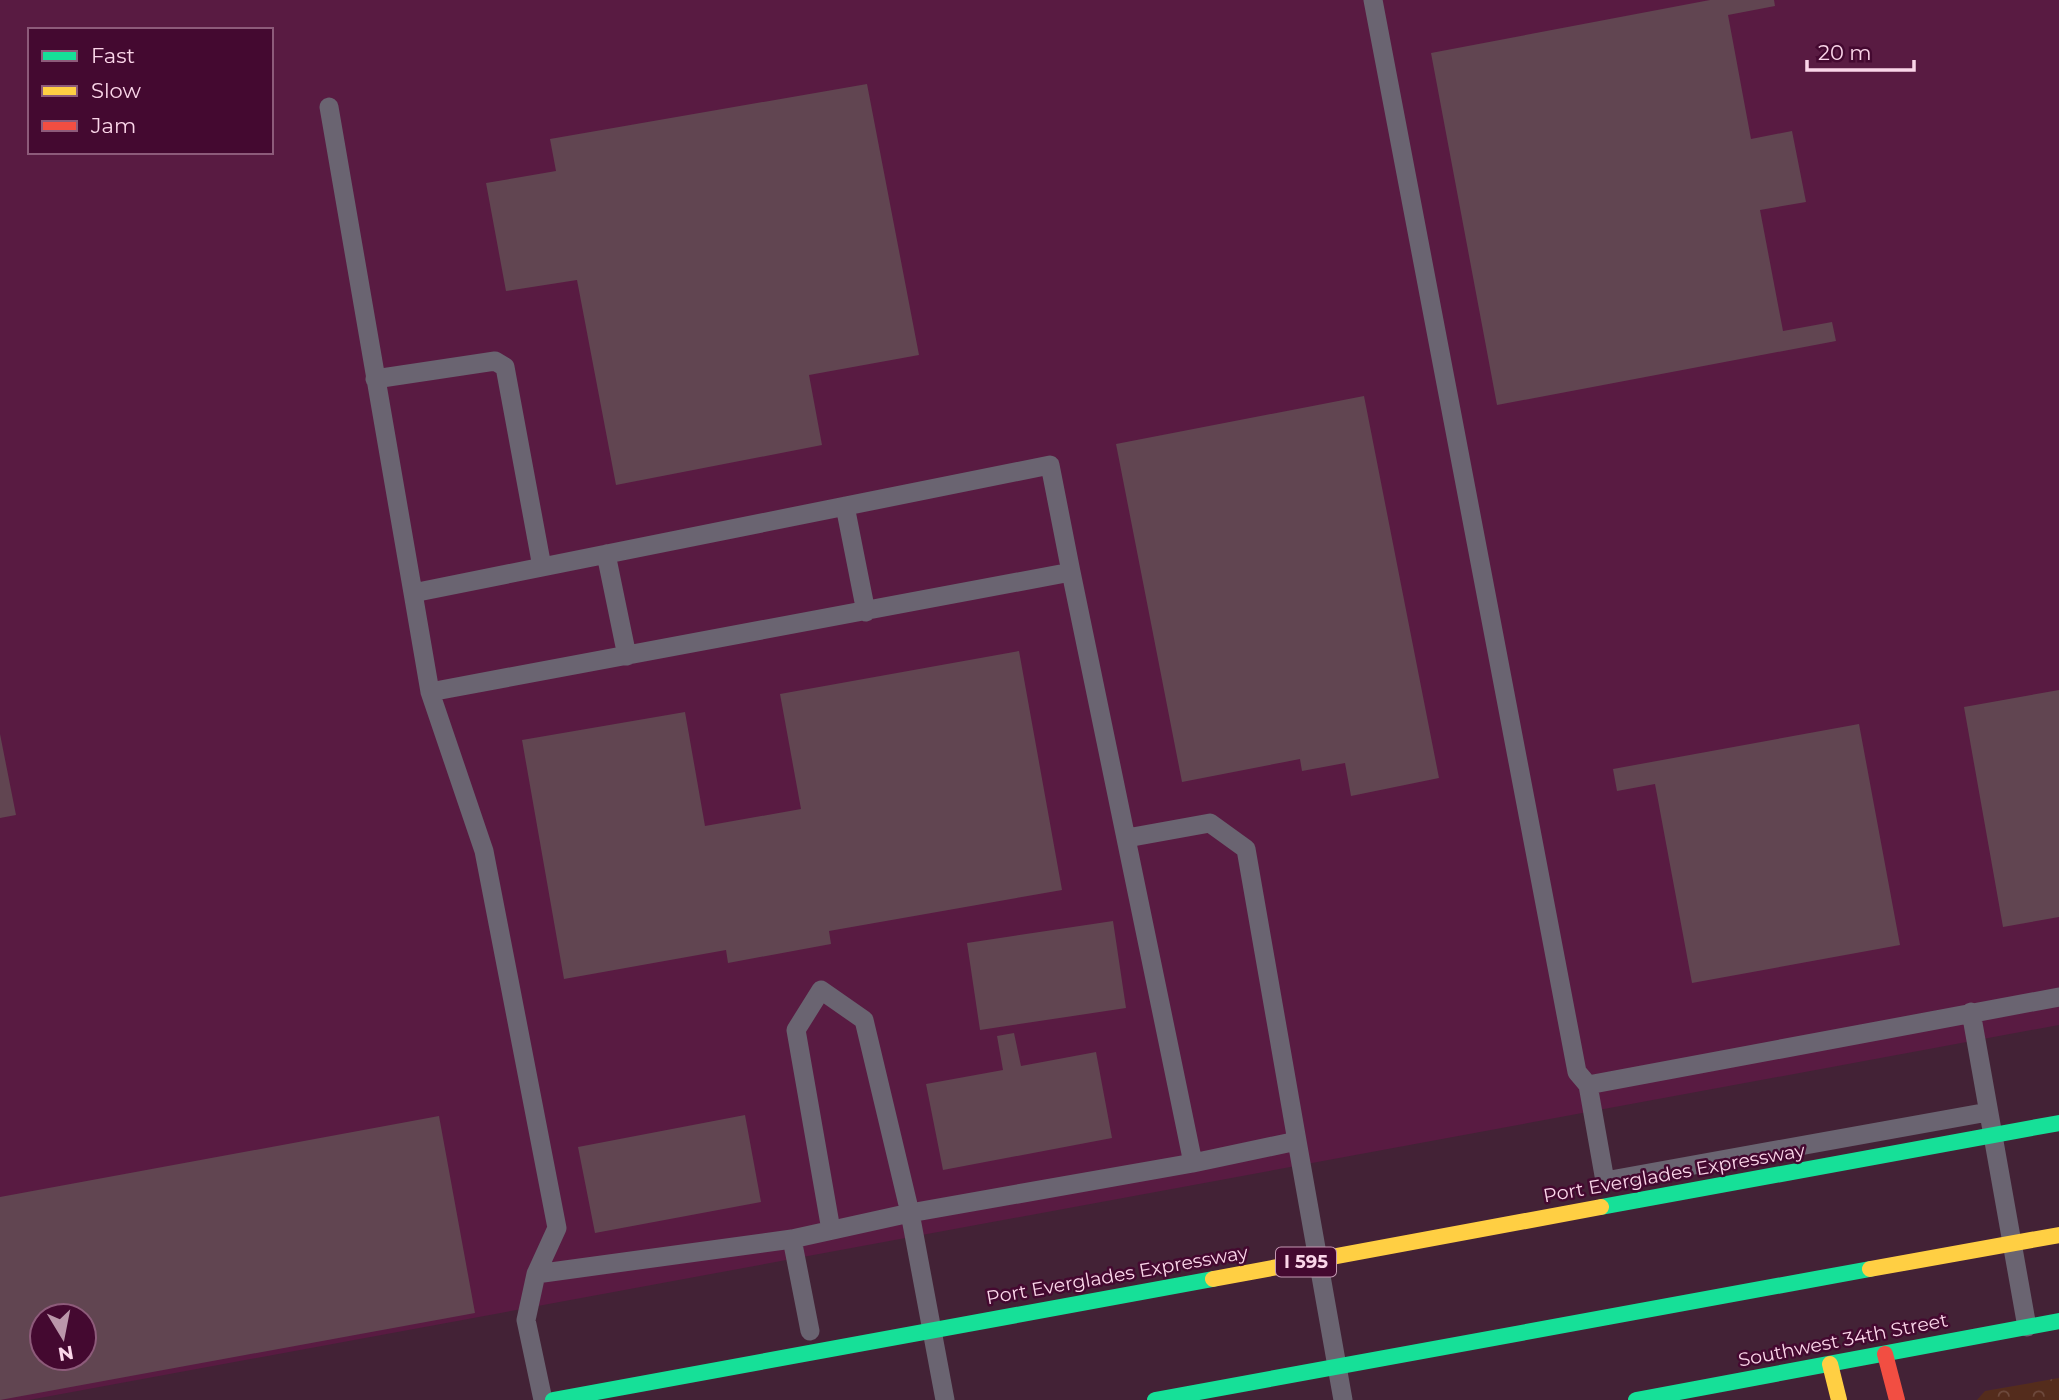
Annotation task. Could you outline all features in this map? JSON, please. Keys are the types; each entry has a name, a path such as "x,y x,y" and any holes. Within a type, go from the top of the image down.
{"main road":[{"name":"Port Everglades Expressway","path":"553,1400 2059,1123"},
{"path":"1155,1400 2059,1235"},
{"name":"Southwest 34th Street","path":"1636,1400 2059,1321"},
{"path":"1885,1354 1897,1400"},
{"path":"1830,1364 1839,1400"}],"lane":[{"path":"1373,0 1577,1072 1588,1085 1605,1181 1988,1112"},
{"path":"329,107 430,692 484,850 557,1227 536,1274 526,1320 544,1400"},
{"path":"375,379 495,360 505,367 542,567"},
{"path":"413,593 1050,465 1192,1163"},
{"path":"845,506 866,612"},
{"path":"606,554 627,656"},
{"path":"430,692 1071,572"},
{"path":"1127,838 1210,823 1246,849 1343,1400"},
{"path":"831,1230 796,1030 821,990 864,1020 910,1213 945,1400"},
{"path":"1588,1085 2059,997"},
{"path":"1971,1012 2027,1327"},
{"path":"536,1274 792,1239 910,1213 1192,1163 1297,1141"},
{"path":"792,1239 810,1331"}],"shaded area":[{"path":"0,0 2059,0 2059,1025 29,1400 0,1400"}],"green space":[{"path":"2059,1378 2059,1400 1977,1400 1985,1391"}],"building":[{"path":"1710,0 1774,0 1775,6 1728,15 1751,139 1792,131 1806,202 1760,210 1783,331 1832,322 1836,341 1497,405 1431,53"},
{"path":"867,84 919,355 809,375 822,445 616,485 577,280 506,291 486,183 556,171 550,139"},
{"path":"1364,396 1439,778 1351,796 1345,763 1302,771 1300,759 1182,782 1116,444"},
{"path":"1019,651 1062,890 829,931 831,944 728,963 726,950 564,979 522,740 685,712 705,826 801,809 780,694"},
{"path":"2059,690 2059,917 2003,927 1964,707"},
{"path":"1859,724 1900,945 1692,983 1655,784 1617,791 1613,769"},
{"path":"0,734 16,815 0,818"},
{"path":"1113,921 1126,1008 980,1030 967,943"},
{"path":"1014,1033 1021,1066 1096,1052 1112,1138 943,1170 926,1084 1003,1070 997,1036"},
{"path":"745,1115 761,1202 595,1233 578,1147"},
{"path":"439,1116 475,1313 0,1400 0,1197"}],"traffic: fast":[{"path":"1601,1207 2059,1123"},
{"path":"1155,1400 1870,1269"},
{"path":"553,1400 1213,1279"},
{"path":"1636,1400 2059,1321"}],"traffic: slow":[{"path":"1213,1279 1601,1207"},
{"path":"1870,1269 2059,1235"},
{"path":"1830,1364 1839,1400"}],"traffic: jam":[{"path":"1885,1354 1897,1400"}]}
